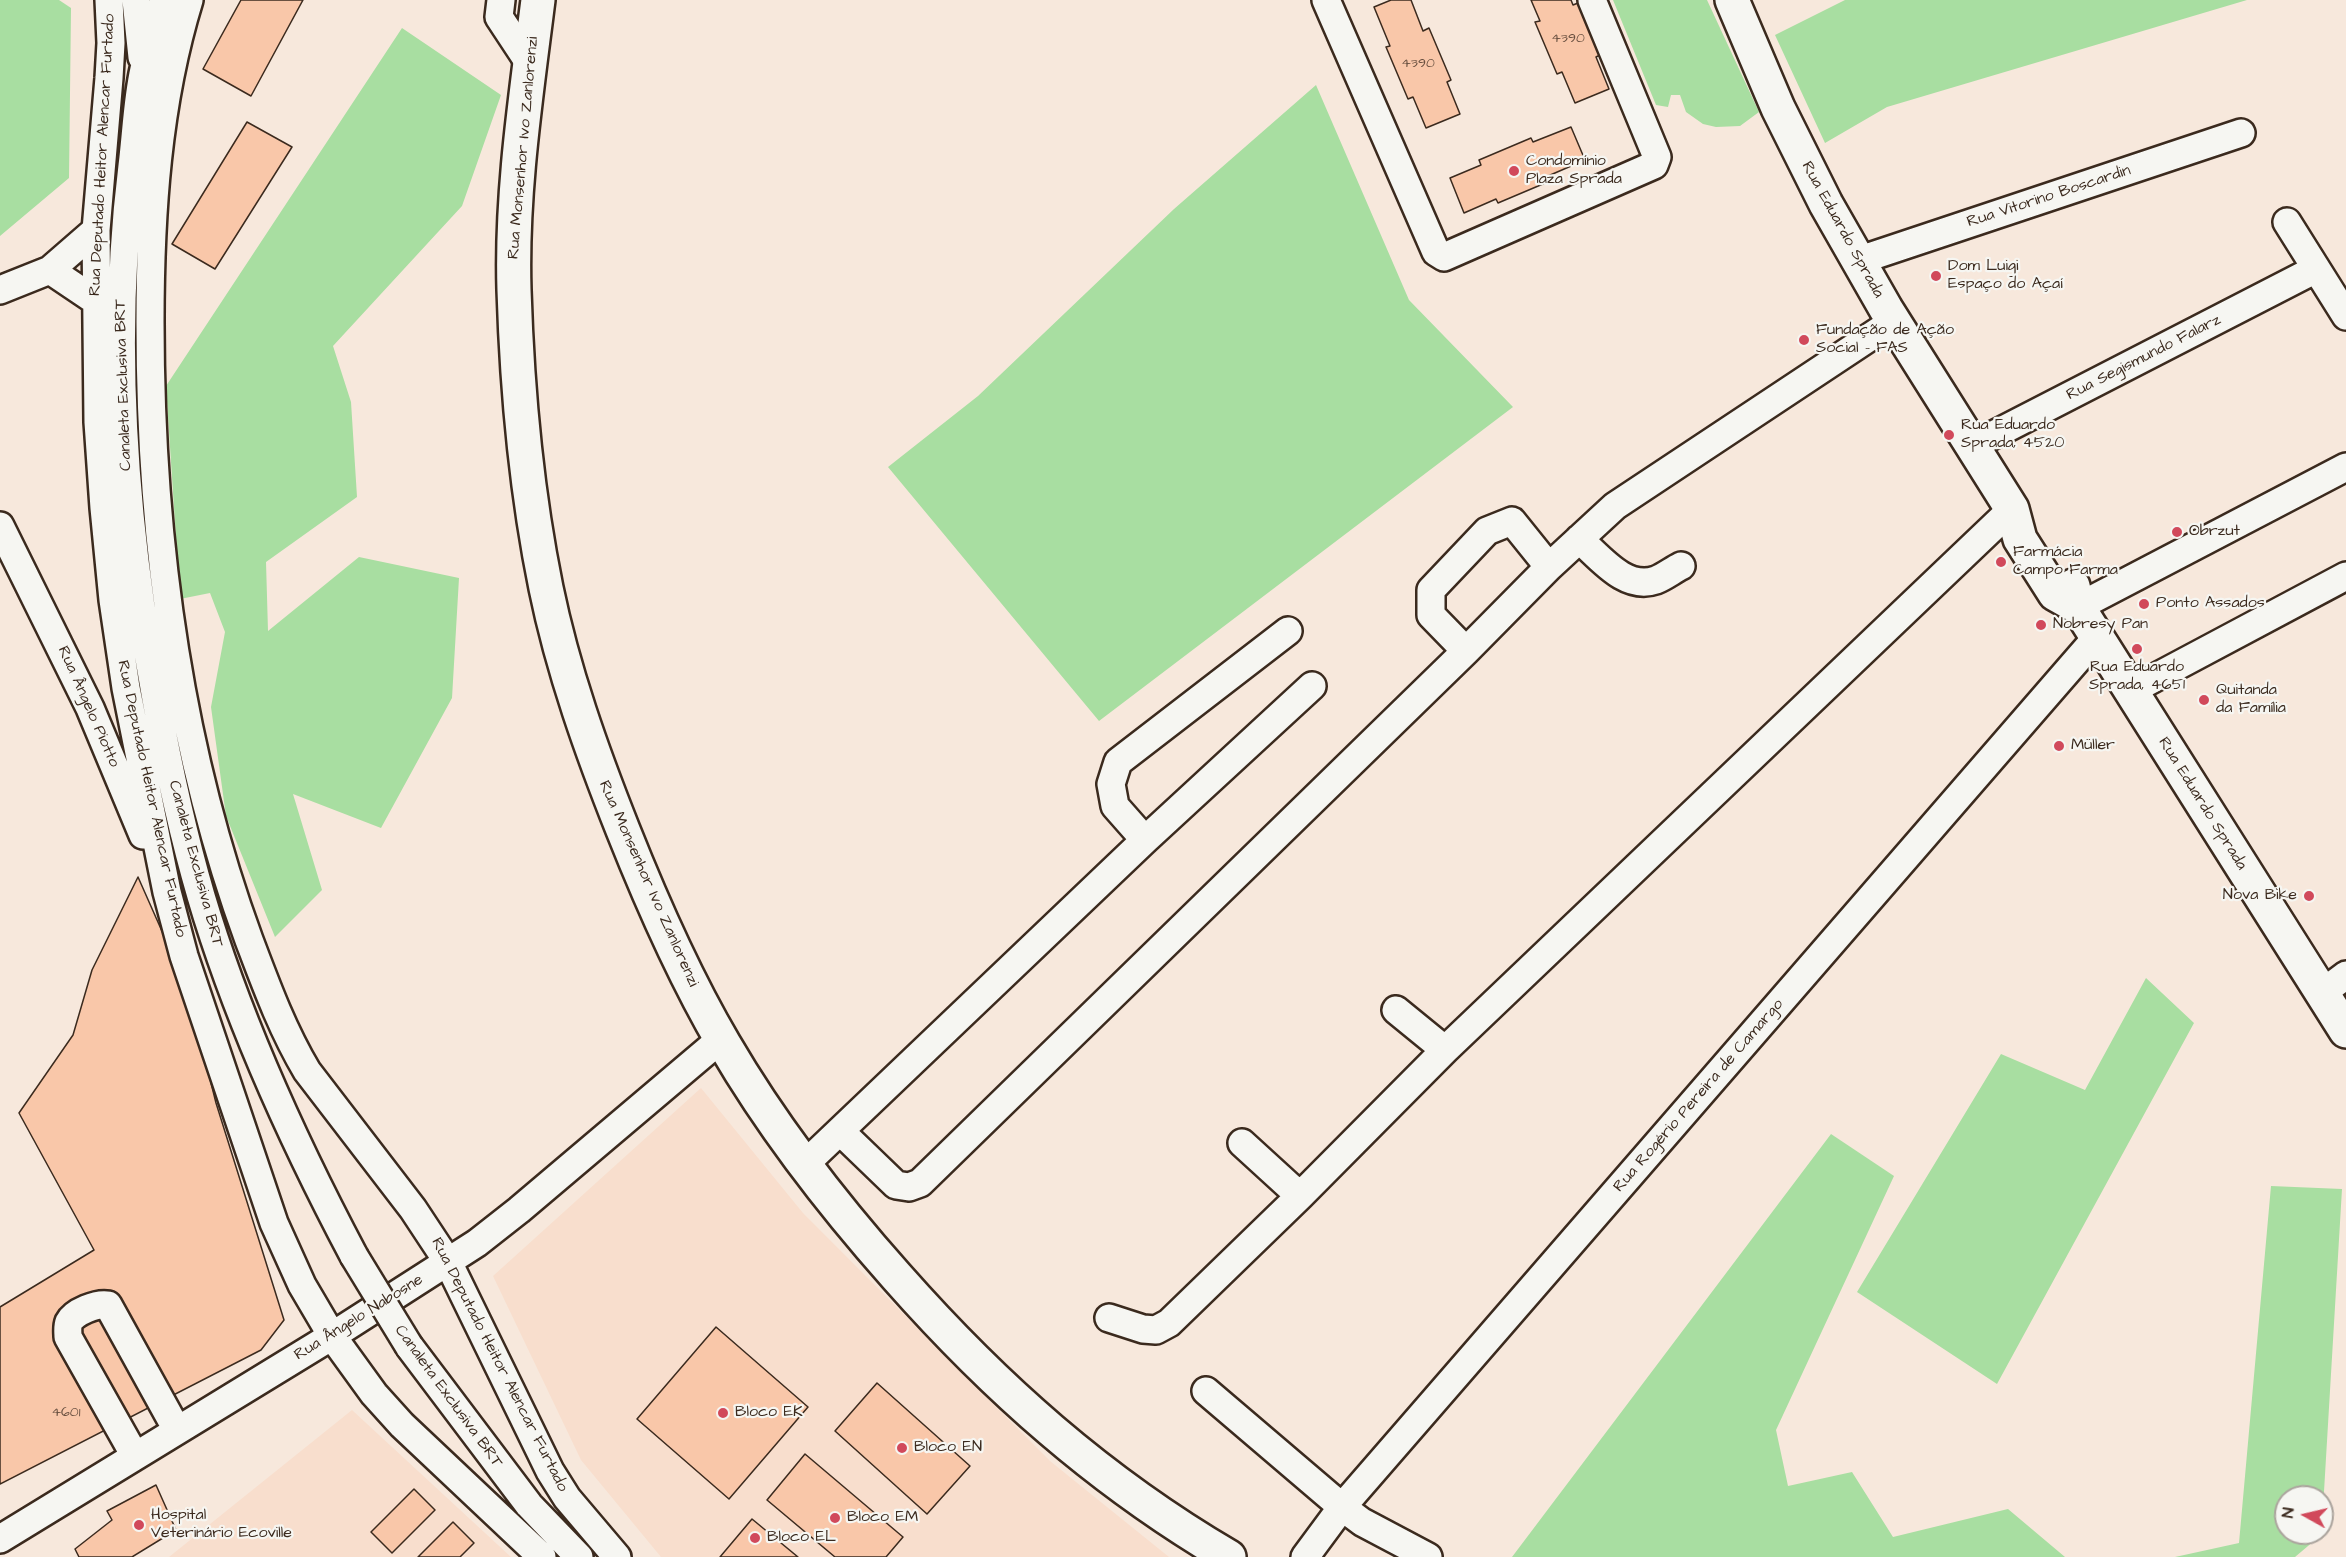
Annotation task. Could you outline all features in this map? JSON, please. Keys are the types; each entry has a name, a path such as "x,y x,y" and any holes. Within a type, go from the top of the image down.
{"main road":[{"name":"Rua Monsenhor Ivo Zanlorenzi","path":"538,0 518,179 514,285 525,449 546,589 571,681 597,765 673,945 721,1039 803,1166 838,1211 931,1316 1021,1404 1116,1484 1229,1557"},
{"name":"Rua Eduardo Sprada","path":"1732,0 1799,151 1857,261 2012,509 2035,523 2072,581 2078,608 2130,691 2338,1001"}],"street":[{"name":"Rua Deputado Heitor Alencar Furtado","path":"109,0 111,43 96,230 98,422 104,508 113,600 129,700 167,892 191,980 274,1223 302,1285 332,1336 374,1394 402,1425 542,1557"},
{"name":"Canaleta Exclusiva BRT","path":"136,0 143,71"},
{"name":"Canaleta Exclusiva BRT","path":"164,0 143,71 126,211 121,299 122,387 127,480 147,654 186,842 224,965 253,1042 319,1189 354,1256 409,1346 529,1505 579,1557"},
{"name":"Rua Deputado Heitor Alencar Furtado","path":"189,0 172,57 159,156 150,272 150,349 152,422 165,571 181,686 211,823 226,874 274,1006 291,1044 307,1071 413,1209 448,1262 550,1471 567,1498 617,1557"},
{"path":"501,0 499,18 530,64"},
{"path":"1326,0 1436,252 1444,256 1654,165 1657,157 1592,0"},
{"name":"Rua Vitorino Boscardin","path":"1857,261 2241,133"},
{"path":"2287,222 2346,316"},
{"path":"0,290 50,270 96,230"},
{"name":"Rua Segismundo Falarz","path":"1972,446 2316,269"},
{"path":"50,270 96,301"},
{"path":"840,1131 896,1185 909,1187 920,1183 1466,651 1549,567 1615,506 1894,321"},
{"path":"2078,608 2346,467"},
{"path":"1109,1318 1143,1329 1156,1330 1169,1323 1300,1196 1445,1050 2012,509"},
{"path":"1466,651 1431,615 1431,590 1487,531 1512,521 1549,567"},
{"name":"Rua Ângelo Piotto","path":"0,526 90,708 167,892"},
{"path":"1580,539 1626,579 1643,582 1655,580 1681,566"},
{"path":"2130,691 2346,576"},
{"path":"1145,840 1115,806 1111,784 1118,762 1288,631"},
{"name":"Rua Rogério Pereira de Camargo","path":"1305,1557 1342,1508 2097,637"},
{"path":"803,1166 1145,840 1312,686"},
{"path":"1396,1010 1445,1050"},
{"name":"Rua Ângelo Nabosne","path":"0,1539 332,1336 448,1262 512,1216 721,1039"},
{"path":"1242,1143 1300,1196"},
{"path":"135,1456 68,1337 68,1325 73,1317 101,1304 108,1305 177,1430"},
{"path":"1206,1391 1342,1508 1362,1522 1428,1557"}],"shaded area":[{"path":"701,1088 803,1213 1050,1461 1169,1557 661,1557 581,1460 493,1276"},
{"path":"352,1410 511,1557 169,1557"}],"green space":[{"path":"0,0 59,0 71,8 69,178 0,236"},
{"path":"1613,0 1707,0 1759,112 1740,126 1716,127 1703,124 1686,112 1680,95 1671,95 1668,107 1656,105"},
{"path":"1845,0 2247,0 1887,107 1825,143 1775,35"},
{"path":"402,28 501,95 462,206 333,346 351,402 357,497 266,562 268,631 359,557 459,578 452,698 381,828 293,794 322,890 275,937 226,816 211,707 225,632 210,593 180,599 166,386"},
{"path":"1316,85 1409,300 1513,407 1099,721 888,467 978,396 1174,209"},
{"path":"2146,978 2194,1023 1997,1384 1857,1292 2001,1054 2085,1090"},
{"path":"1831,1134 1894,1176 1776,1430 1788,1486 1852,1472 1893,1537 2008,1509 2065,1557 1512,1557"},
{"path":"2271,1186 2342,1189 2324,1485 2274,1485 2274,1545 2309,1545 2295,1557 2175,1557 2239,1543"}],"building":[{"path":"241,0 303,0 251,96 203,69"},
{"path":"1391,0 1411,0 1423,31 1429,28 1451,80 1447,82 1460,114 1426,128 1413,97 1408,99 1386,47 1390,46 1374,7"},
{"name":"Condomínio Plaza Sprada","path":"1531,0 1571,0 1573,5 1578,3 1600,55 1596,57 1609,89 1575,103 1562,72 1557,74 1535,22 1540,21"},
{"path":"247,122 292,147 215,269 172,244"},
{"name":"Condomínio Plaza Sprada","path":"1571,127 1585,160 1548,176 1550,181 1498,203 1496,199 1464,213 1450,178 1481,165 1479,160 1531,138 1533,142"},
{"path":"138,877 188,990 216,1103 284,1320 261,1350 0,1484 0,1307 94,1250 19,1113 73,1035 92,970"},
{"name":"Bloco EK","path":"716,1327 808,1407 729,1499 637,1419"},
{"name":"Bloco EN","path":"877,1383 970,1466 927,1514 835,1431"},
{"name":"Bloco EM","path":"805,1454 903,1537 886,1557 835,1557 767,1500"},
{"name":"Hospital Veterinário Ecoville","path":"156,1485 176,1530 132,1557 79,1557 75,1549 112,1520 107,1511"},
{"path":"414,1489 435,1510 392,1553 371,1532"},
{"name":"Bloco EL","path":"752,1519 798,1557 720,1557"},
{"path":"453,1522 474,1543 460,1557 418,1557"}],"place":[{"name":"Condomínio Plaza Sprada","path":"1514,171"},
{"name":"Dom Luigi Espaço do Açaí","path":"1936,276"},
{"name":"Fundação de Ação Social - FAS","path":"1804,340"},
{"name":"Rua Eduardo Sprada, 4520","path":"1949,435"},
{"name":"Obrzut","path":"2177,532"},
{"name":"Farmácia Campo Farma","path":"2001,562"},
{"name":"Ponto Assados","path":"2144,604"},
{"name":"Nobresy Pan","path":"2041,625"},
{"name":"Rua Eduardo Sprada, 4651","path":"2137,649"},
{"name":"Quitanda da Família","path":"2204,700"},
{"name":"Müller","path":"2059,746"},
{"name":"Nova Bike","path":"2309,896"},
{"name":"Bloco EK","path":"723,1413"},
{"name":"Bloco EN","path":"902,1448"},
{"name":"Bloco EM","path":"835,1518"},
{"name":"Hospital Veterinário Ecoville","path":"139,1525"},
{"name":"Bloco EL","path":"755,1538"}]}
